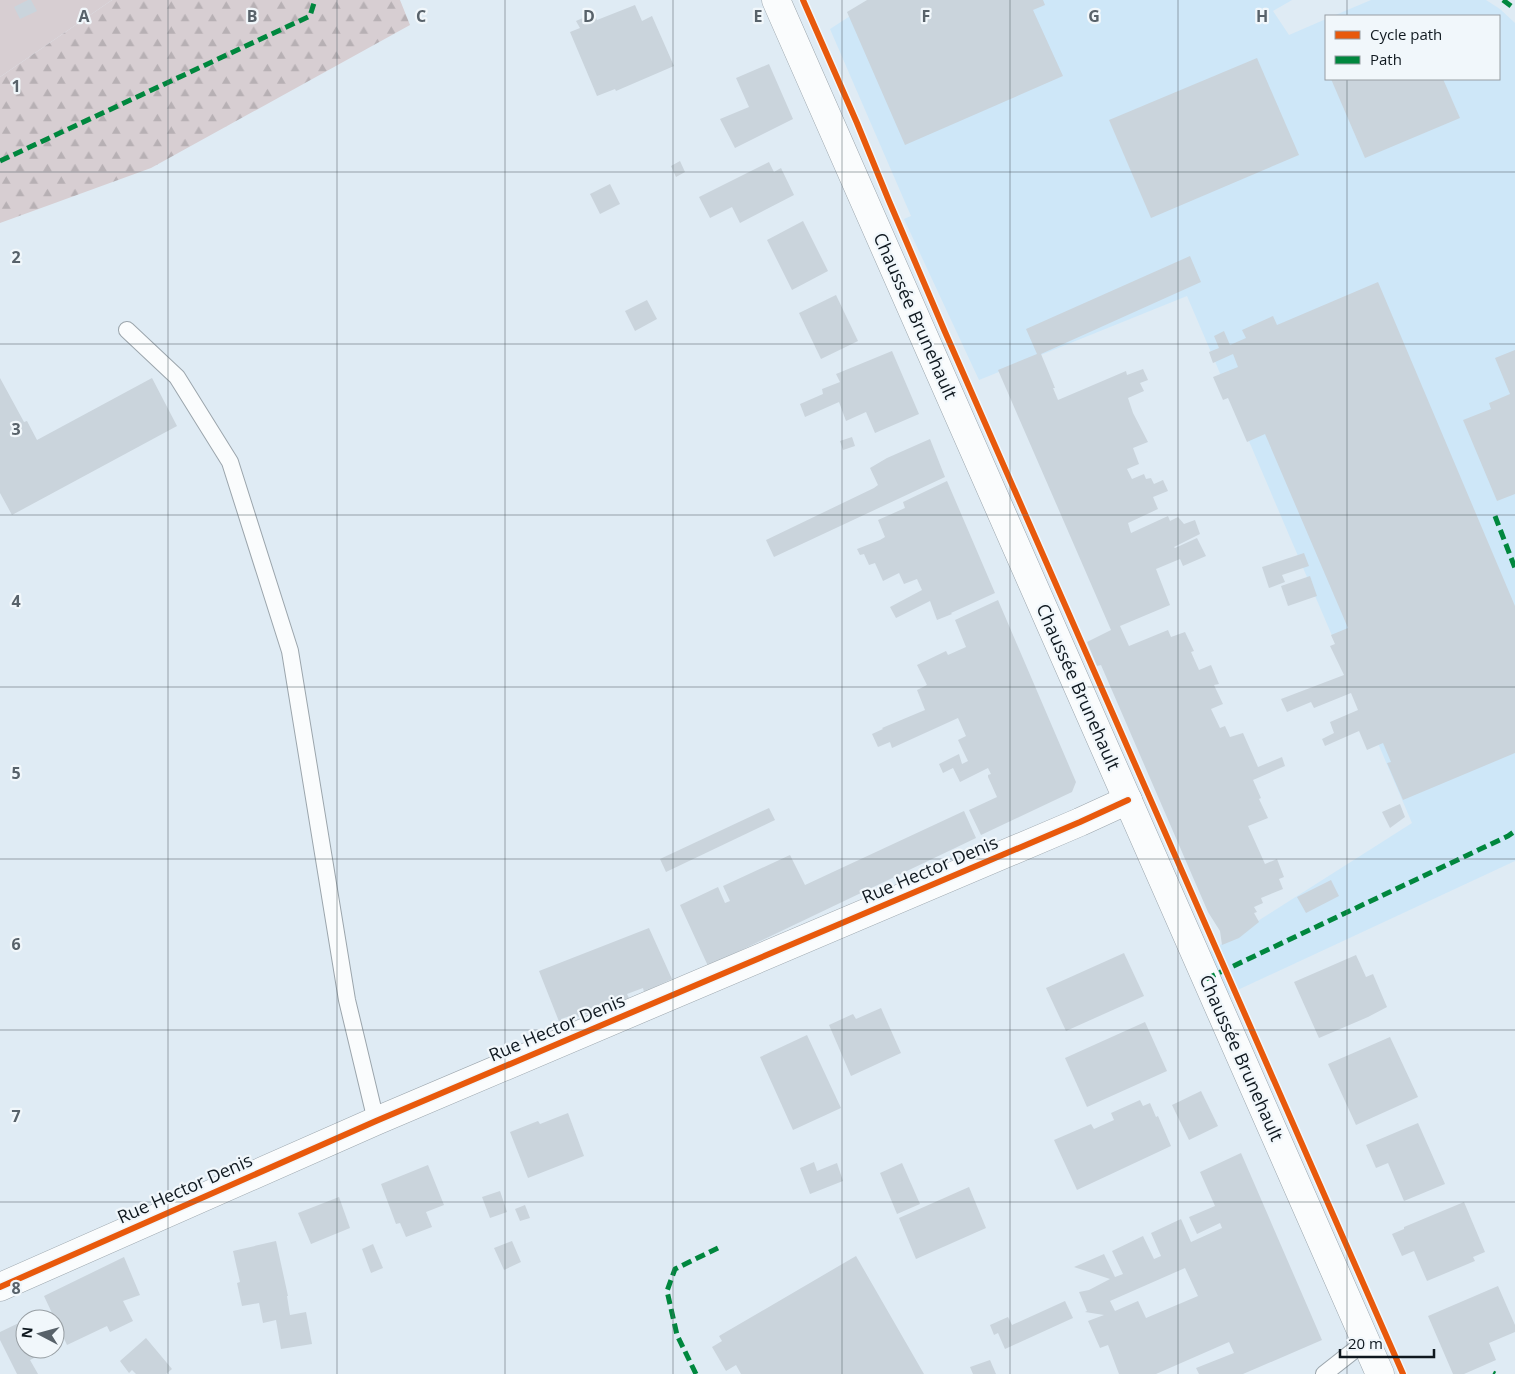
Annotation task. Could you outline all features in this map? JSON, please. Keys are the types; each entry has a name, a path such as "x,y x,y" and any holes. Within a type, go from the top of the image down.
{"main road":[{"name":"Chaussée Brunehault","path":"776,0 1380,1374"},
{"name":"Rue Hector Denis","path":"0,1287 376,1121 1071,826 1128,800"}],"lane":[{"path":"127,330 177,377 230,462 290,651 347,1000 376,1121"},
{"path":"1324,1374 1366,1341"}],"shaded area":[{"path":"875,0 1292,0 1273,11 1289,35 1325,19 1325,80 1500,80 1500,15 1335,15 1371,0 1486,0 1500,9 1515,23 1515,861 1229,994 1209,952 1412,823 1187,296 979,380 904,219 911,216 830,29"}],"green space":[{"path":"0,0 112,0 0,77"},
{"path":"112,0 400,0 410,25 151,168 0,223 0,77"}],"building":[{"path":"31,0 37,11 20,19 14,7"},
{"path":"867,0 1043,0 1045,5 1033,10 1063,76 905,145 847,12"},
{"path":"635,5 642,21 652,16 674,66 616,91 615,89 597,96 570,32 580,28 576,21 594,13 597,20"},
{"path":"1257,58 1299,155 1151,218 1109,120"},
{"path":"769,64 793,119 735,148 720,119 749,107 736,78"},
{"path":"1331,80 1443,80 1460,118 1365,158"},
{"path":"680,161 685,172 676,177 671,166"},
{"path":"769,162 774,172 781,168 794,195 740,223 732,207 710,218 699,197"},
{"path":"610,184 620,204 600,214 590,194"},
{"path":"803,221 828,271 792,290 767,240"},
{"path":"1190,256 1201,282 1041,354 1058,400 1126,371 1127,375 1143,369 1148,380 1140,383 1144,391 1128,398 1133,413 1148,442 1133,448 1139,464 1127,469 1132,479 1144,474 1146,479 1151,478 1154,484 1163,480 1168,491 1153,497 1158,509 1128,523 1131,533 1168,516 1170,521 1178,517 1184,524 1195,520 1200,534 1174,547 1197,538 1206,556 1183,566 1180,559 1156,569 1170,605 1120,626 1129,646 1168,630 1171,637 1185,632 1194,651 1191,652 1199,670 1211,665 1219,684 1214,685 1223,704 1211,709 1220,728 1225,726 1230,737 1243,733 1258,767 1282,757 1285,766 1253,780 1268,818 1248,826 1265,864 1277,859 1284,877 1279,879 1283,889 1261,898 1263,903 1254,907 1257,912 1254,913 1259,922 1239,938 1222,945 1220,931 1208,912 1101,665 1097,666 1087,642 1111,630 998,370 1037,354 1026,329"},
{"path":"1378,282 1515,606 1515,753 1403,800 1387,763 1391,762 1383,743 1367,750 1359,731 1325,746 1322,739 1334,733 1330,722 1358,710 1351,693 1314,708 1311,702 1287,712 1281,699 1344,675 1330,646 1335,644 1331,635 1348,628 1265,434 1247,442 1228,398 1223,400 1213,377 1238,367 1233,354 1213,363 1209,352 1219,348 1214,336 1224,331 1230,345 1246,338 1242,330 1273,316 1277,325"},
{"path":"836,295 858,341 821,359 799,313"},
{"path":"647,300 657,319 635,331 625,311"},
{"path":"1515,350 1515,494 1497,501 1463,420 1491,409 1489,403 1510,394 1495,358"},
{"path":"892,351 919,414 875,433 866,412 846,421 839,402 805,417 800,404 823,394 822,389 840,382 836,374"},
{"path":"0,378 24,422 27,421 37,440 152,378 177,426 12,515 0,493"},
{"path":"852,437 855,446 843,450 840,441"},
{"path":"930,439 945,477 774,557 766,540 874,488 878,485 870,468 887,458"},
{"path":"947,481 995,593 937,620 930,601 896,618 890,607 922,590 917,579 904,584 899,573 883,581 875,563 869,565 864,554 860,555 857,549 885,537 878,520 905,508 903,502"},
{"path":"1304,553 1309,566 1282,575 1285,582 1269,588 1262,567"},
{"path":"1310,576 1317,596 1288,606 1281,586"},
{"path":"998,600 1076,782 1072,792 981,835 969,810 997,797 988,777 991,774 988,768 960,782 953,768 943,773 939,764 959,754 962,764 968,761 958,740 966,736 958,718 892,748 890,742 878,747 872,734 925,710 917,690 927,685 917,665 946,651 948,655 966,647 955,620"},
{"path":"1400,804 1405,817 1390,828 1382,812"},
{"path":"769,808 775,820 666,872 660,859"},
{"path":"964,811 976,838 708,966 680,905 718,887 725,903 730,901 723,886 790,855 805,885"},
{"path":"1331,880 1339,896 1306,913 1297,897"},
{"path":"649,928 672,979 644,992 643,988 627,994 629,998 578,1017 576,1014 561,1019 562,1023 560,1024 539,971"},
{"path":"1124,953 1144,996 1066,1031 1046,988"},
{"path":"1356,955 1366,977 1373,974 1387,1007 1319,1038 1294,982"},
{"path":"881,1008 901,1053 851,1076 829,1025 853,1014 856,1019"},
{"path":"1145,1022 1167,1071 1087,1107 1065,1058"},
{"path":"807,1035 841,1108 793,1130 760,1057"},
{"path":"1390,1037 1418,1097 1356,1125 1328,1064"},
{"path":"1201,1091 1218,1126 1189,1140 1172,1105"},
{"path":"1140,1100 1143,1106 1150,1103 1171,1146 1077,1190 1054,1140 1091,1124 1094,1129 1114,1120 1111,1113"},
{"path":"568,1113 584,1156 528,1178 510,1132 538,1121 540,1124"},
{"path":"1418,1123 1445,1184 1404,1201 1388,1163 1376,1168 1366,1145"},
{"path":"1241,1153 1322,1340 1243,1374 1199,1374 1196,1368 1234,1353 1229,1342 1156,1374 1119,1374 1108,1345 1100,1348 1088,1321 1104,1315 1085,1312 1087,1311 1079,1292 1089,1290 1110,1279 1074,1267 1104,1254 1115,1277 1123,1274 1112,1251 1143,1236 1154,1259 1161,1256 1151,1233 1181,1219 1191,1242 1222,1228 1220,1223 1197,1234 1189,1217 1215,1206 1200,1172","holes":["1185,1268 1198,1296 1146,1318 1138,1301 1115,1311 1110,1301"]},
{"path":"814,1162 817,1171 837,1163 843,1181 810,1194 800,1168"},
{"path":"902,1163 920,1204 897,1214 880,1173"},
{"path":"428,1165 444,1205 426,1212 432,1227 406,1237 400,1223 396,1224 381,1184"},
{"path":"969,1187 986,1228 916,1259 899,1218"},
{"path":"500,1191 507,1212 490,1218 482,1197"},
{"path":"339,1197 350,1228 311,1244 298,1213"},
{"path":"1464,1202 1485,1252 1473,1257 1475,1261 1427,1281 1414,1251 1402,1256 1392,1234 1404,1229 1404,1227"},
{"path":"525,1205 530,1218 520,1221 515,1209"},
{"path":"276,1241 288,1296 290,1315 306,1312 312,1344 281,1349 276,1320 263,1323 259,1303 242,1306 237,1283 240,1282 233,1251"},
{"path":"512,1241 521,1262 504,1270 494,1248"},
{"path":"373,1244 383,1268 371,1273 362,1249"},
{"path":"856,1256 924,1374 741,1374 736,1365 726,1371 712,1347 722,1341 719,1336"},
{"path":"124,1257 140,1295 123,1301 133,1321 110,1332 107,1326 67,1345 65,1341 65,1309 50,1309 44,1296"},
{"path":"1498,1286 1515,1325 1515,1332 1489,1343 1496,1360 1464,1374 1453,1374 1428,1316"},
{"path":"1065,1301 1073,1318 1005,1349 998,1333 994,1335 990,1325 1008,1317 1012,1325"},
{"path":"15,1325 15,1359 32,1359 30,1360 38,1374 17,1374 0,1340 0,1332"},
{"path":"146,1338 172,1369 166,1374 136,1374 132,1370 129,1373 120,1361"},
{"path":"990,1360 996,1374 973,1374 970,1367"}],"marked path":[{"path":"0,161 310,16 315,0"},
{"path":"1503,0 1515,9"},
{"path":"1495,516 1515,568"},
{"path":"1206,979 1515,831"},
{"path":"696,1374 677,1335 667,1291 675,1269 718,1248"}],"cycle path":[{"path":"803,0 945,332 1403,1374"},
{"path":"0,1287 376,1121 1128,800"}]}
